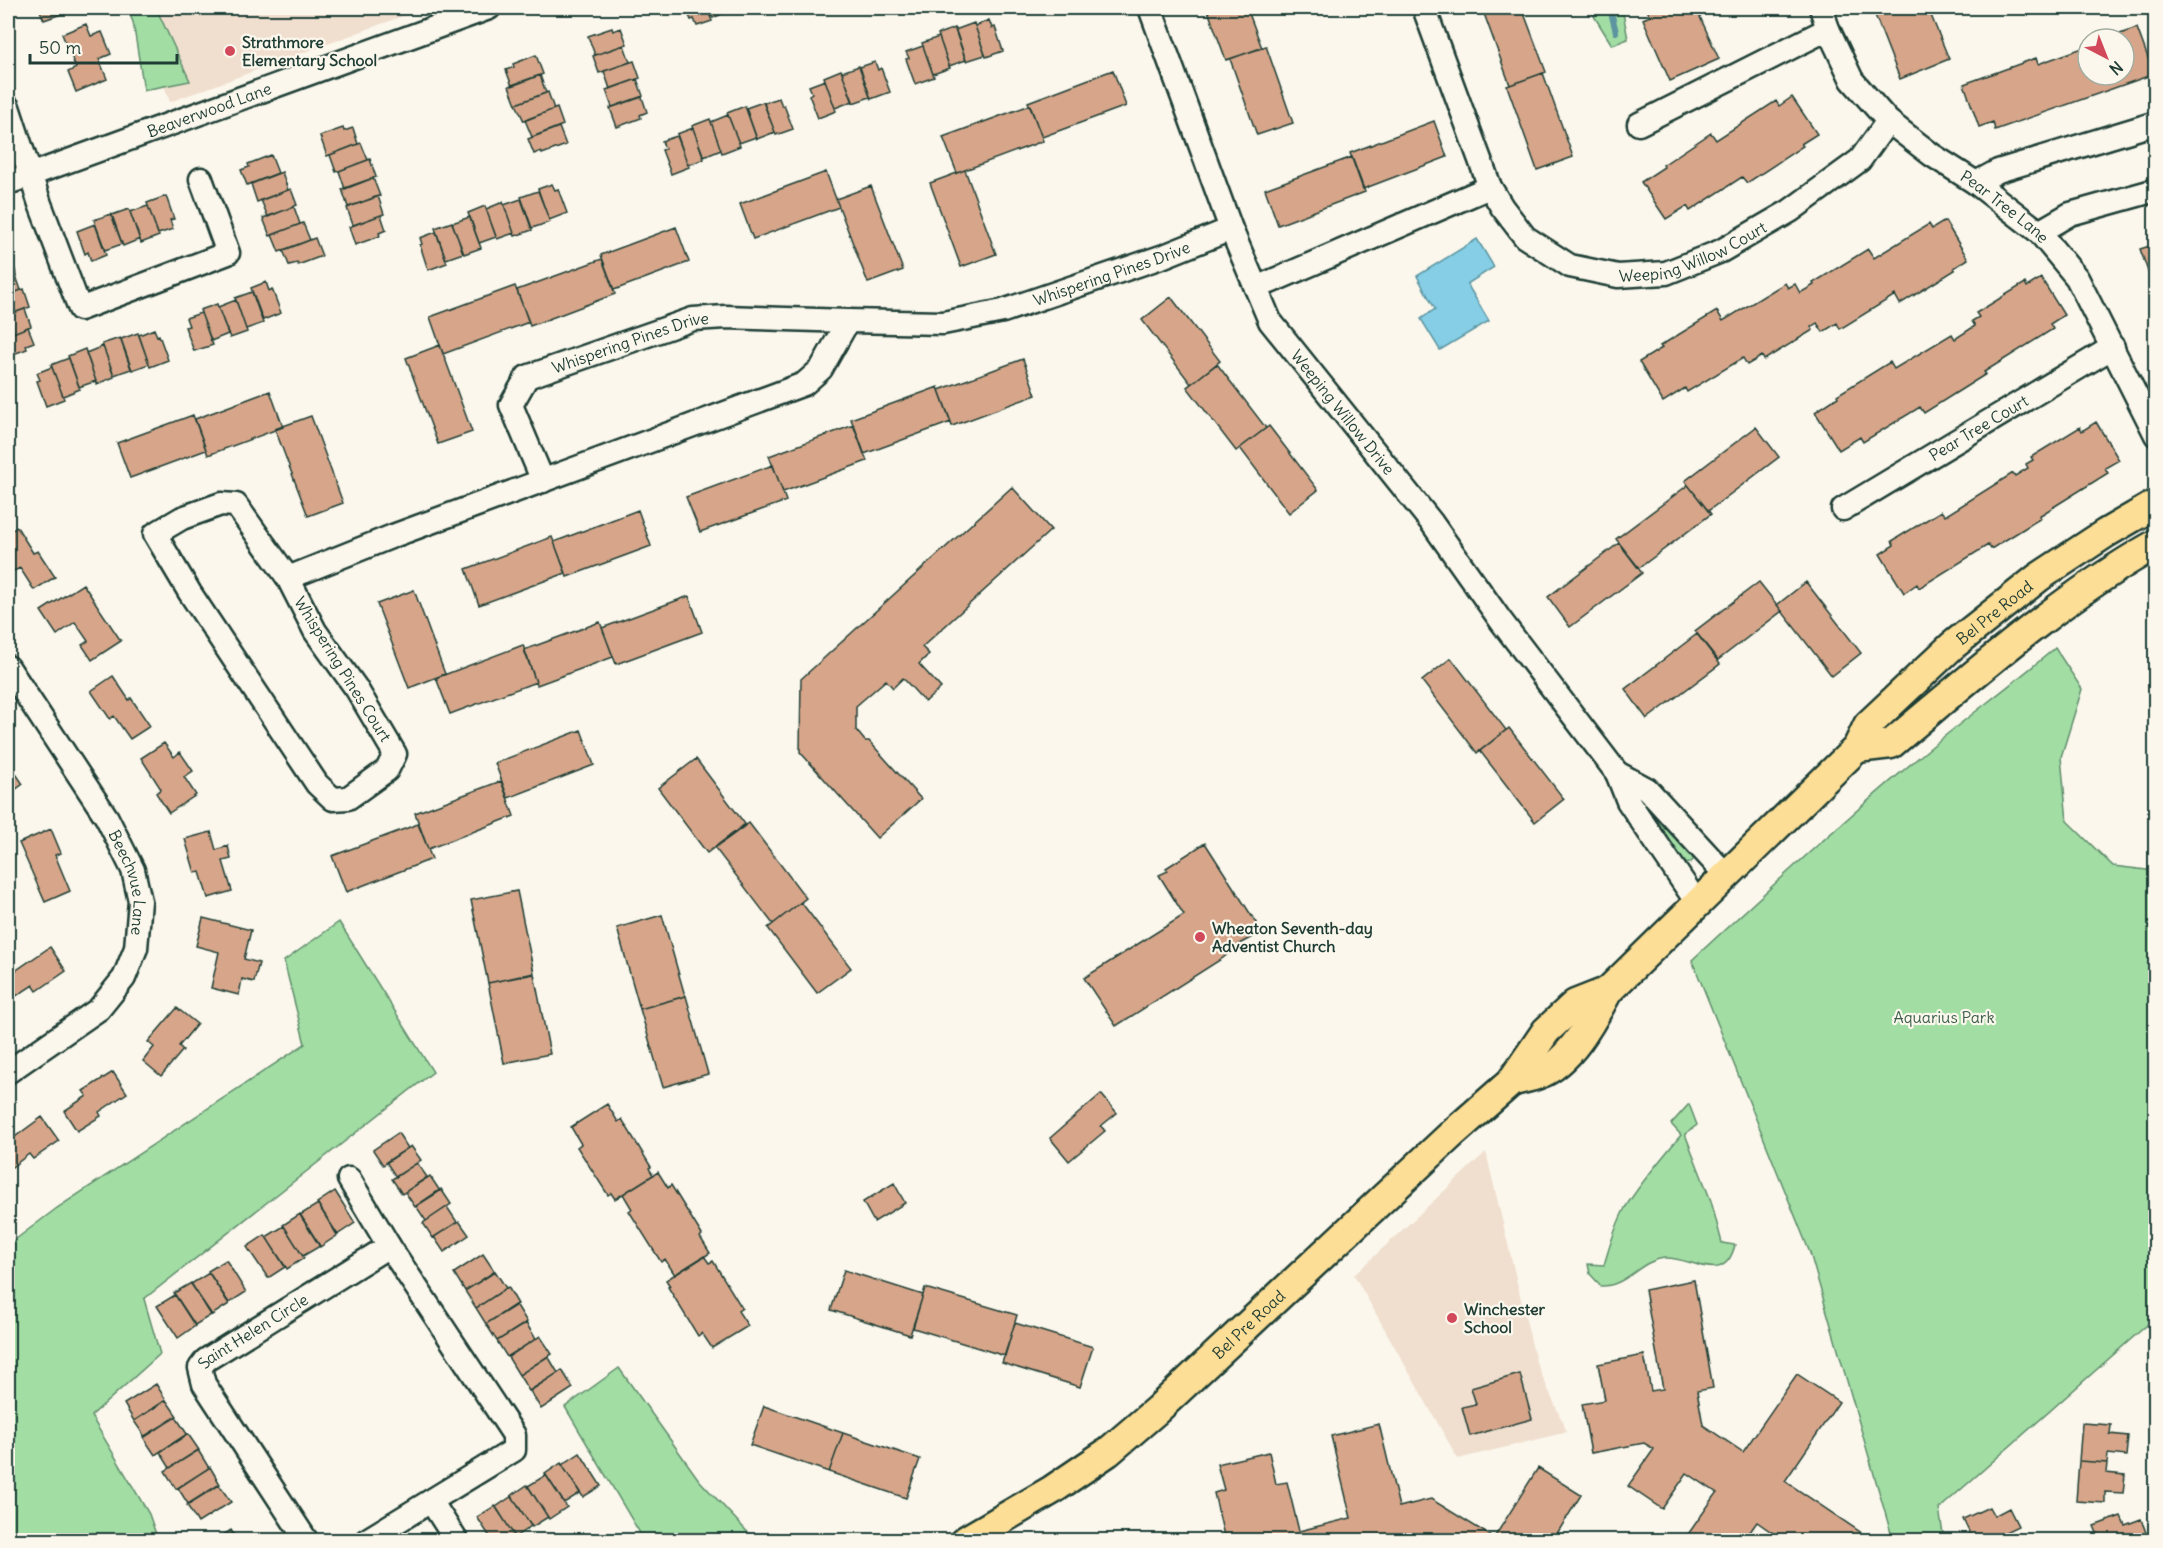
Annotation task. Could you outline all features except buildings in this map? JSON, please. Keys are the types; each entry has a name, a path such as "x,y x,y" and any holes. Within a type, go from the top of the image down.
{"main road":[{"name":"Bel Pre Road","path":"981,1537 1099,1458 1157,1410 1452,1134 1511,1082 1541,1074 1566,1055 1592,1020 1608,991 1857,748 1868,725 1952,646 2039,577 2106,533 2156,504"},
{"path":"1857,748 1891,744 2060,605 2124,562 2156,544"}],"street":[{"name":"Beaverwood Lane","path":"8,183 489,8"},
{"name":"Weeping Willow Drive","path":"1150,8 1231,229 1270,321 1432,523 1501,621 1617,773 1628,801 1698,904"},
{"name":"Weeping Willow Court","path":"1424,8 1490,187 1525,237 1570,266 1618,276 1666,273 1720,251 1790,211 1860,160 1888,121"},
{"name":"Pear Tree Lane","path":"1821,8 1828,29 1852,80 1888,121 1976,183 2039,232 2077,278 2156,435"},
{"path":"1639,124 1828,29"},
{"path":"8,107 32,174 40,204 80,309 228,253 201,179"},
{"path":"1976,183 1998,171 2156,123"},
{"path":"1256,288 1490,187"},
{"path":"2039,232 2070,214 2156,190"},
{"name":"Whispering Pines Drive","path":"543,481 512,405 526,377 693,319 726,317 943,323 1003,310 1164,256 1231,229"},
{"path":"288,578 393,536 804,384 821,369 848,321"},
{"name":"Pear Tree Court","path":"1843,510 2112,347"},
{"name":"Whispering Pines Court","path":"221,504 236,505 288,578 315,631 356,687 395,754 387,770 348,798 333,800 317,784 202,612 155,534 182,518 221,504"},
{"name":"Beechvue Lane","path":"8,667 107,818 133,870 140,901 136,948 124,978 99,1009 8,1072"},
{"name":"Weeping Willow Drive","path":"1617,773 1647,789 1726,875"},
{"path":"349,1179 389,1246 514,1435 514,1450 367,1540"},
{"name":"Saint Helen Circle","path":"306,1540 204,1384 200,1368 206,1360 389,1246"},
{"path":"432,1501 456,1540"}],"shaded area":[{"name":"Strathmore Elementary School","path":"135,8 425,8 170,102"},
{"name":"Winchester School","path":"1486,1152 1536,1362 1567,1432 1458,1459 1354,1275"}],"green space":[{"path":"127,8 156,8 190,81 144,90 133,22"},
{"path":"1589,8 1622,8 1628,39 1612,45"},
{"name":"Aquarius Park","path":"2055,648 2082,689 2061,757 2067,821 2113,866 2155,871 2155,1326 2147,1325 1939,1509 1944,1540 1893,1540 1810,1253 1692,960 1899,774"},
{"path":"1651,807 1692,853 1693,860 1690,863 1683,864 1646,810"},
{"path":"339,922 433,1072 144,1299 160,1354 91,1416 149,1514 158,1540 12,1540 8,1534 8,1245 57,1208 305,1044 284,961"},
{"path":"1689,1104 1697,1125 1685,1134 1711,1201 1722,1243 1735,1245 1730,1258 1723,1265 1706,1267 1664,1258 1647,1264 1618,1282 1601,1286 1590,1274 1588,1264 1604,1265 1625,1208 1681,1135 1671,1124"},
{"path":"619,1368 699,1480 755,1540 644,1540 565,1407"}],"water":[{"path":"1477,239 1494,267 1467,284 1489,321 1440,350 1421,319 1435,309 1417,276"}],"waterway":[{"path":"1610,8 1616,32"}],"place":[{"name":"Strathmore Elementary School","path":"230,51"},
{"name":"Wheaton Seventh-day Adventist Church","path":"1200,937"},
{"name":"Winchester School","path":"1452,1318"}]}
